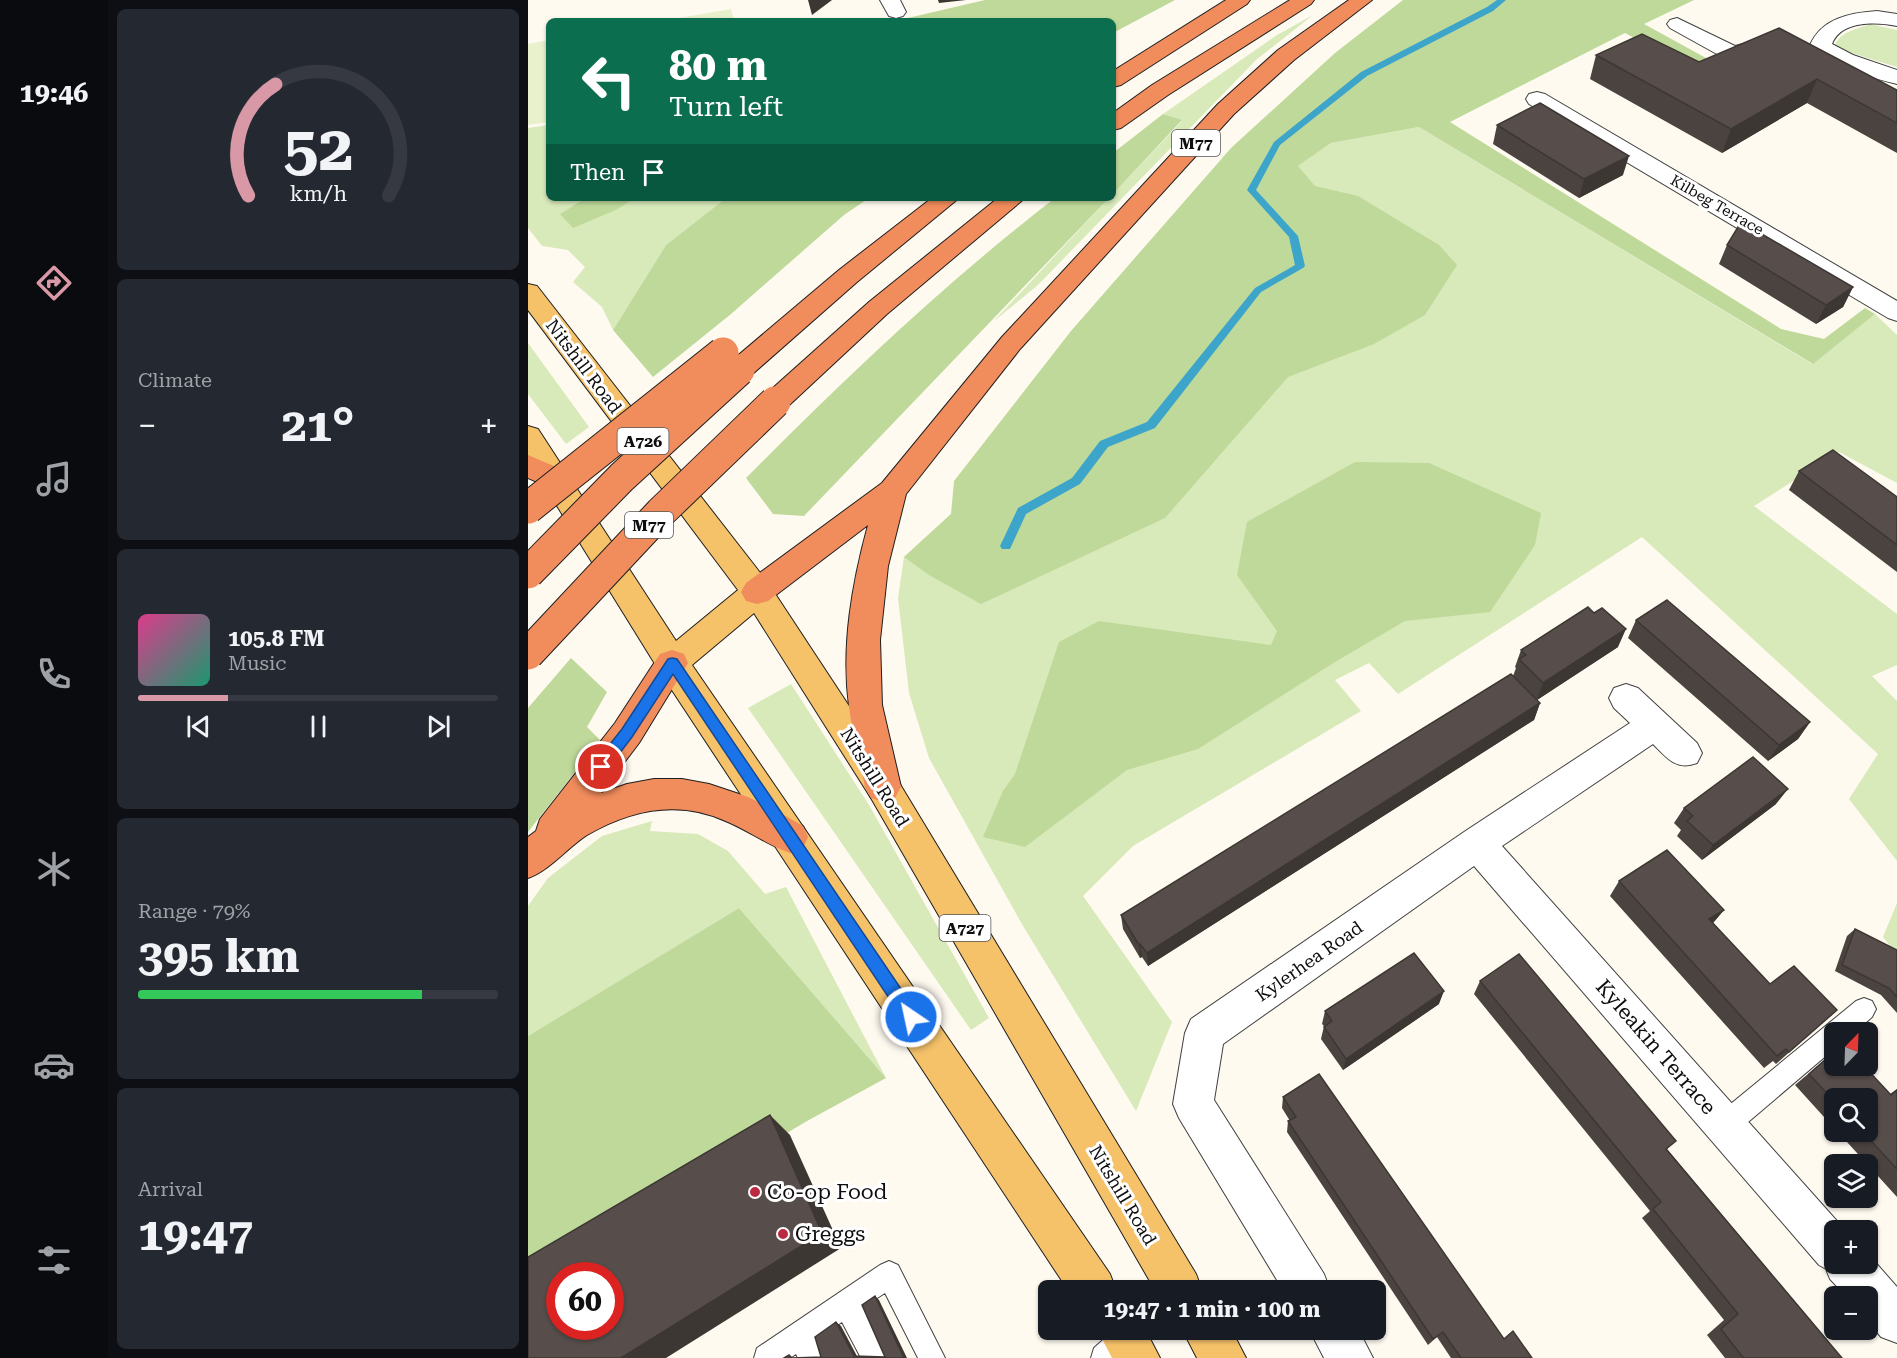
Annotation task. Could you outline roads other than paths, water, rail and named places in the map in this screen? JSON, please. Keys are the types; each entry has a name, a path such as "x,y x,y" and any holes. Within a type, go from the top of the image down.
{"highway":[{"path":"1116,78 1240,0"},
{"path":"1116,121 1227,46 1304,0"},
{"name":"M77","path":"757,591 892,490 1011,343 1226,109 1286,55 1362,0"},
{"name":"M77","path":"528,573 731,361 936,201"},
{"name":"M77","path":"528,508 848,276 943,201"},
{"name":"M77","path":"528,654 653,520 775,402 878,308 1009,201"},
{"name":"M77","path":"883,787 864,695 862,627 871,569 892,490"},
{"path":"532,856 627,733 672,663"},
{"path":"532,856 592,814 620,803 674,793 716,800 757,816 790,837"}],"main road":[{"name":"Nitshill Road","path":"528,292 757,591 883,787 1165,1280"},
{"path":"528,436 541,472 790,837 1087,1280"},
{"path":"672,663 757,591"},
{"path":"1212,1340 1223,1358"}],"street":[{"path":"1677,24 1732,53 1772,43 1821,45 1823,36 1827,32 1878,8 1897,20"},
{"path":"1804,46 1897,77"},
{"name":"Kilbeg Terrace","path":"1537,99 1897,312"},
{"path":"1626,698 1685,753"},
{"name":"Kylerhea Road","path":"1302,1280 1192,1104 1205,1033 1477,843 1654,725"},
{"name":"Kyleakin Terrace","path":"1477,843 1824,1239"},
{"path":"1856,1274 1897,1321"},
{"path":"1339,1340 1350,1358"}],"lane":[{"path":"1849,1022 1864,1009"},
{"path":"1725,1125 1824,1043"},
{"path":"767,1358 807,1346 847,1303 889,1274 932,1358"},
{"path":"847,1303 875,1358"}],"waterway":[{"path":"1006,546 1022,511 1076,481 1104,444 1151,425 1258,290 1300,266 1293,236 1251,190 1277,144 1364,74 1490,9 1502,0"}],"place":[{"name":"Co-op Food","path":"755,1192"},
{"name":"Greggs","path":"783,1234"}]}
